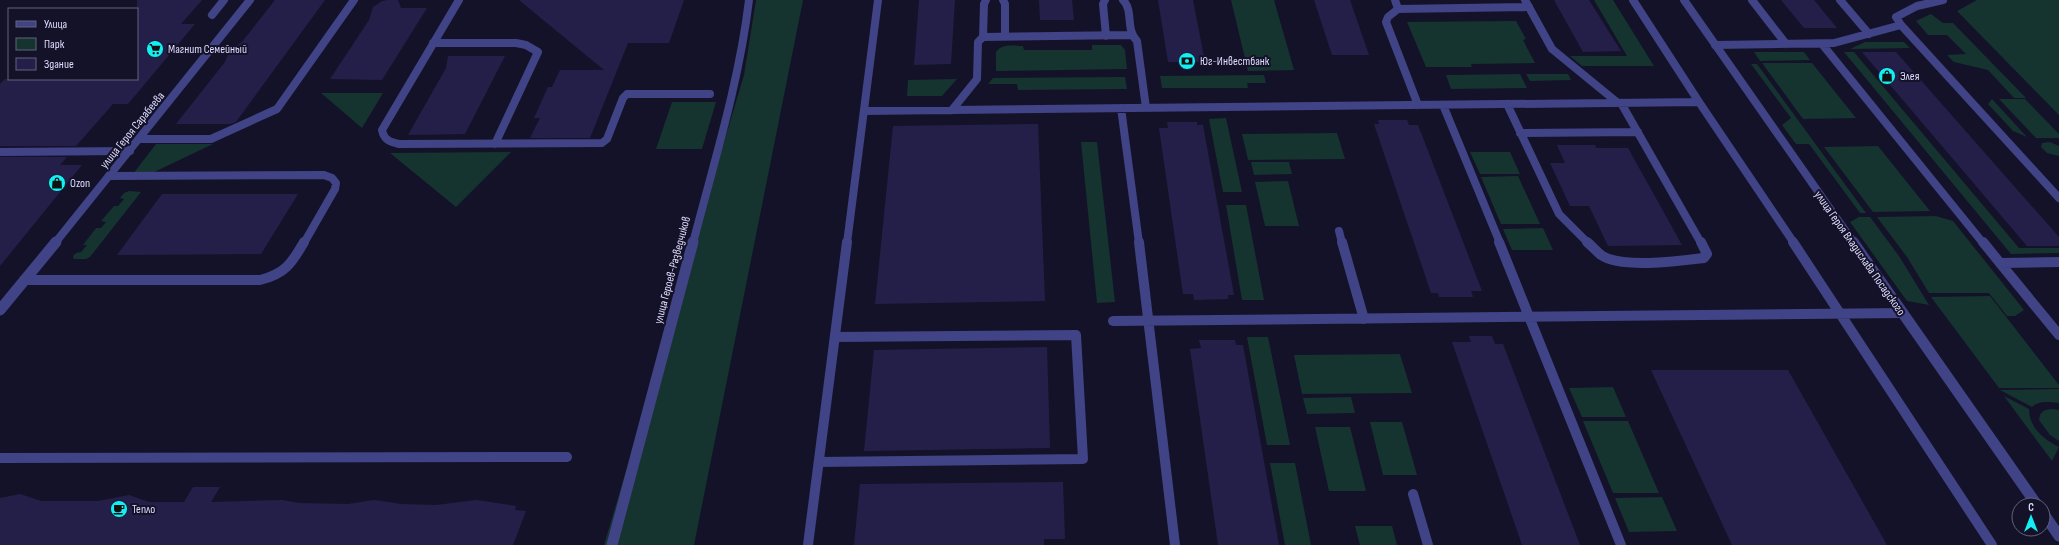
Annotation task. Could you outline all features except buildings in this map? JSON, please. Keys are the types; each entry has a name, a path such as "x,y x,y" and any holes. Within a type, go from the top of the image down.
{"street":[{"name":"улица Героя Сарабеева","path":"0,310 140,139 250,0"},
{"name":"улица Героев-Разведчиков","path":"612,545 731,100 744,40 749,0"},
{"name":"улица Героя Владислава Посадского","path":"1684,0 2031,497"},
{"path":"2051,524 2059,536"}],"lane":[{"path":"212,14 224,0"},
{"path":"140,139 211,139 277,109 354,0"},
{"path":"458,0 382,130 383,135 388,141 399,144 602,143 607,139 623,98 628,94 710,94"},
{"path":"808,545 878,0"},
{"path":"983,37 984,4 986,0"},
{"path":"1003,0 1005,4 1005,36"},
{"path":"1105,0 1103,4 1106,36"},
{"path":"1123,0 1127,4 1131,35 1137,41 1146,108"},
{"path":"1395,0 1398,8"},
{"path":"1495,0 1499,8"},
{"path":"1507,104 1559,214 1601,255 1623,261 1654,264 1704,258 1707,254 1706,249 1620,103 1552,50 1526,0"},
{"path":"1634,0 1700,102 1842,314 1992,545"},
{"path":"1752,0 1786,44"},
{"path":"1840,0 1870,34"},
{"path":"1943,0 1916,6 1896,18 2059,198"},
{"path":"1418,105 1386,22 1388,17 1398,8 1530,7"},
{"path":"1715,45 1822,44 1839,42 1901,24"},
{"path":"952,110 977,79 978,42 983,37 1131,35"},
{"path":"433,43 516,43 526,45 538,52 496,144"},
{"path":"1822,44 2059,335"},
{"path":"864,111 1700,102"},
{"path":"1443,104 1524,301 1529,317 1621,545"},
{"path":"1121,108 1150,321 1175,545"},
{"path":"1520,133 1638,132"},
{"path":"0,152 130,151"},
{"path":"24,280 260,280 271,277 283,271 292,263 335,189 336,182 332,178 324,175 109,176"},
{"path":"1339,230 1364,319"},
{"path":"2000,263 2059,262"},
{"path":"1113,321 1903,314"},
{"path":"819,462 1083,459 1076,335 835,337"},
{"path":"0,458 567,457"},
{"path":"1413,494 1428,545"}],"green space":[{"path":"756,0 803,0 694,545 604,545 744,75"},
{"path":"1231,0 1274,0 1294,70 1248,71"},
{"path":"1594,0 1613,0 1654,66 1582,66 1570,56 1627,56"},
{"path":"1977,0 2059,0 2059,115 1957,11"},
{"path":"1931,14 1943,23 1953,23 2026,98 2014,98 1988,70 1954,62 1947,55 1966,54 1947,35 1928,35 1916,21"},
{"path":"1516,21 1526,39 1523,40 1535,63 1471,64 1472,67 1426,67 1407,22"},
{"path":"1865,42 1904,42 1910,48 1850,49"},
{"path":"1092,45 1121,45 1125,50 1127,69 996,71 996,52 1001,47 1023,46 1024,50 1092,50"},
{"path":"1754,52 1804,52 1810,60 1760,61"},
{"path":"1844,52 1854,52 2019,248 2059,248 2059,253 2011,254"},
{"path":"1762,63 1812,63 1856,118 1803,119"},
{"path":"1751,64 1757,64 1866,213 1860,213 1809,144 1796,144 1782,125 1791,118"},
{"path":"1520,74 1527,88 1451,89 1446,75"},
{"path":"1526,74 1568,74 1571,80 1530,81"},
{"path":"1264,75 1266,83 1247,83 1248,88 1162,88 1160,76"},
{"path":"1125,77 1127,89 1018,90 1017,84 988,84 993,78"},
{"path":"957,79 942,96 907,96 908,80"},
{"path":"321,93 383,93 362,128"},
{"path":"1992,99 2027,137 2013,131 1988,104"},
{"path":"1999,99 2025,99 2059,134 2059,138 2036,138"},
{"path":"672,102 716,102 702,149 656,149"},
{"path":"1226,118 1242,192 1223,192 1209,119"},
{"path":"1337,133 1345,159 1248,160 1242,134"},
{"path":"1081,142 1097,142 1115,302 1097,303"},
{"path":"2050,142 2059,146 2059,156 2047,153 2041,147 2042,143"},
{"path":"156,144 213,144 150,174 133,174"},
{"path":"1878,146 1930,211 1873,212 1824,147"},
{"path":"511,152 456,207 390,153"},
{"path":"1470,152 1510,152 1520,174 1480,174"},
{"path":"1251,162 1289,162 1292,174 1254,175"},
{"path":"1518,176 1540,224 1501,224 1481,177"},
{"path":"1288,181 1299,226 1265,226 1255,182"},
{"path":"129,191 141,192 90,257 86,259 74,259 73,256 76,253 81,252 87,245 83,245 96,228 101,228 106,222 101,221 114,206 118,206 124,199 120,198 124,193"},
{"path":"1226,205 1246,205 1264,300 1242,300"},
{"path":"1936,216 1953,221 2024,310 2015,316 2007,316 1989,293 1929,293 1907,257 1877,217"},
{"path":"1859,217 1870,217 1899,256 1929,305 1907,301 1850,222"},
{"path":"1543,228 1553,250 1512,250 1503,229"},
{"path":"1990,296 2059,385 2059,388 1999,388 1931,297"},
{"path":"1247,337 1268,337 1290,445 1267,445"},
{"path":"1400,354 1412,393 1302,394 1294,355"},
{"path":"1613,387 1626,417 1582,417 1569,388"},
{"path":"2059,389 2059,403 2041,402 2032,407 2000,390"},
{"path":"2004,396 2029,409 2031,421 2034,427 2042,436 2059,447 2052,461"},
{"path":"1351,397 1355,413 1307,414 1303,398"},
{"path":"2051,409 2059,410 2059,441 2050,435 2039,420 2042,412"},
{"path":"1583,421 1628,421 1659,493 1613,493"},
{"path":"1370,422 1402,422 1417,475 1383,475"},
{"path":"1315,427 1350,427 1366,491 1329,491"},
{"path":"1270,463 1295,463 1311,545 1285,545"},
{"path":"1662,497 1677,531 1629,532 1615,498"},
{"path":"1355,526 1392,526 1397,545 1360,545"}],"place":[{"name":"Магнит Семейный","path":"155,49"},
{"name":"Юг-Инвестбанк","path":"1187,61"},
{"name":"Элея","path":"1887,76"},
{"name":"Ozon","path":"57,183"},
{"name":"Тепло","path":"119,509"}]}
